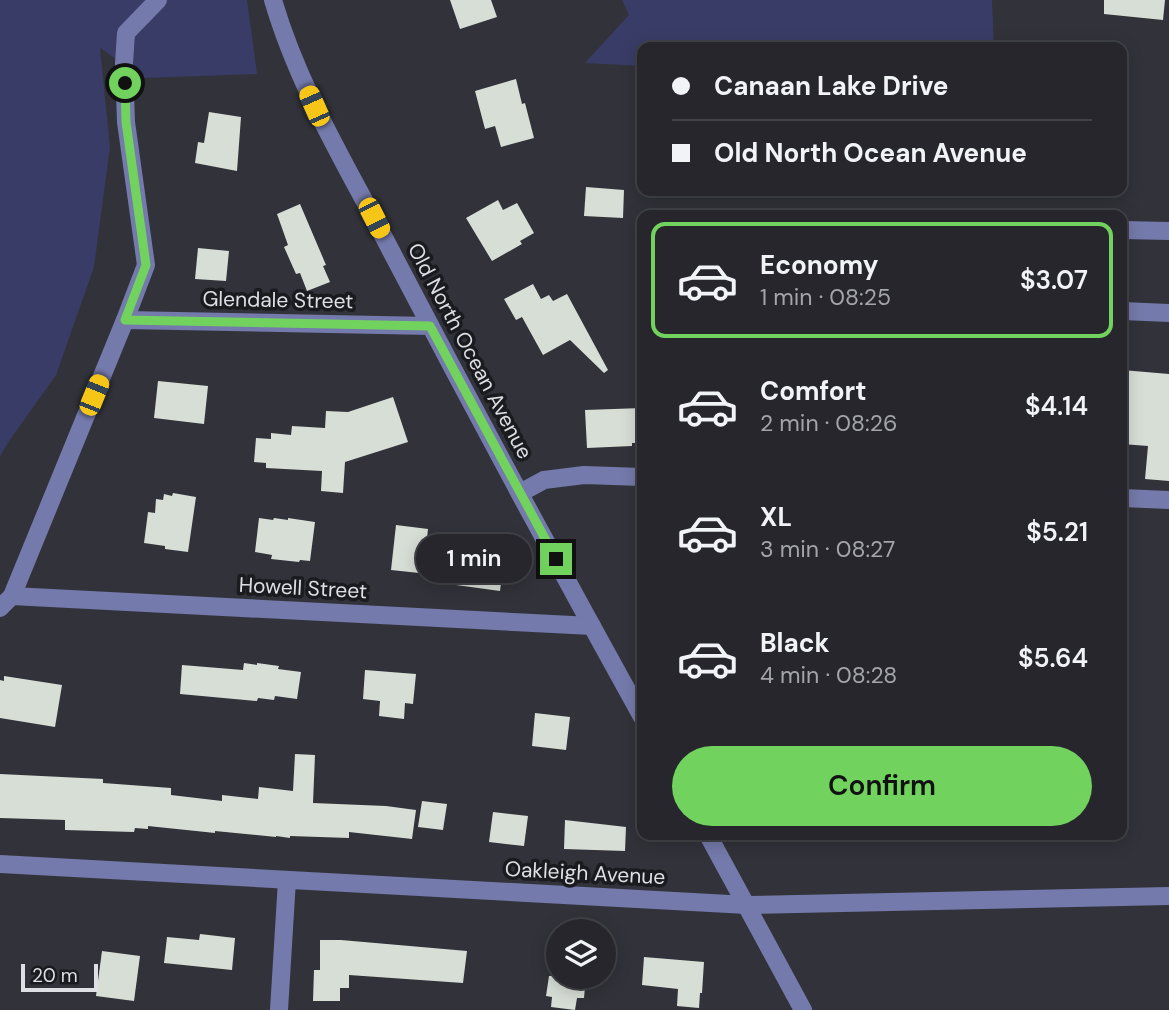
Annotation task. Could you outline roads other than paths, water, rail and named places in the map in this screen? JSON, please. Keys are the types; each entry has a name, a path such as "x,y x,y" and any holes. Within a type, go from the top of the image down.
{"street":[{"path":"6,602 146,265 126,122 124,63 126,33 158,0"},
{"name":"Old North Ocean Avenue","path":"273,0 293,58 314,106 637,708"},
{"path":"1127,230 1169,231"},
{"path":"1127,311 1169,313"},
{"name":"Glendale Street","path":"125,320 430,326"},
{"path":"520,493 544,480 584,475 637,477"},
{"path":"1127,498 1169,500"},
{"name":"Howell Street","path":"6,602 592,626"},
{"path":"711,840 803,1010"},
{"name":"Oakleigh Avenue","path":"0,864 747,905 1169,896"},
{"path":"279,1010 287,880"}]}
